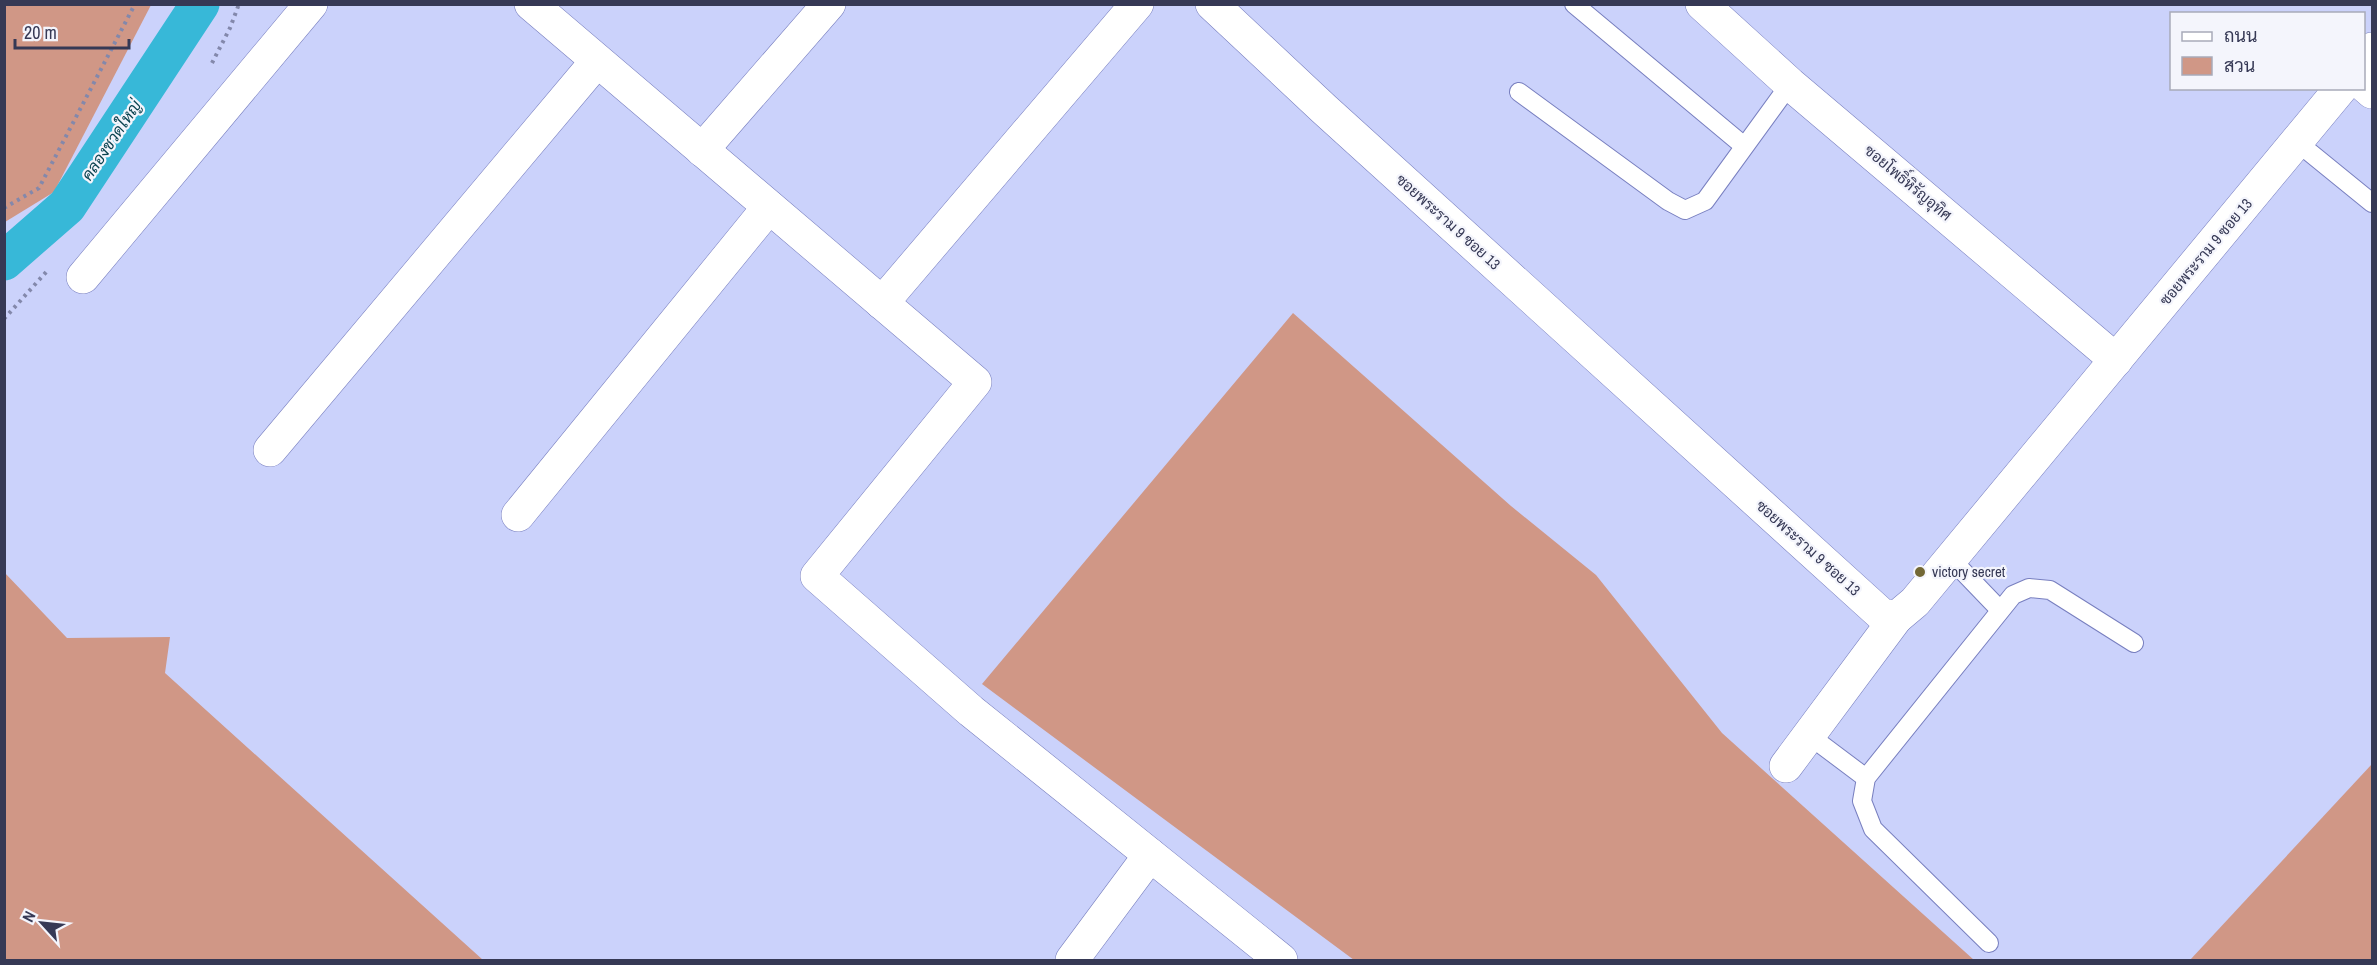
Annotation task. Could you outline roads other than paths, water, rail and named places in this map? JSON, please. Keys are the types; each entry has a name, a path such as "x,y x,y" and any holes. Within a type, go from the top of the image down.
{"street":[{"path":"83,277 311,4"},
{"path":"531,4 975,382 817,576 971,711 1281,960"},
{"path":"702,150 829,4"},
{"path":"882,303 1137,4"},
{"name":"ซอยพระราม 9 ซอย 13","path":"1212,4 1333,118 1865,600 1882,615 1896,618 1915,602 2339,90"},
{"name":"ซอยโพธิ์หิรัญอุทิศ","path":"1718,10 1790,84 2116,360"},
{"path":"270,450 597,61"},
{"path":"518,515 769,207"},
{"path":"1786,766 1896,618"},
{"path":"1072,960 1150,855"}],"lane":[{"path":"1574,4 1744,146"},
{"path":"1519,92 1668,201 1685,210 1704,201 1790,84"},
{"path":"2297,142 2373,203"},
{"path":"1951,559 2000,610"},
{"path":"1989,943 1873,829 1862,801 1866,778 2013,595 2029,588 2050,591 2134,643"},
{"path":"1810,736 1866,778"}],"waterway":[{"name":"คลองชวดใหญ่","path":"4,261 67,206 200,4"}],"place":[{"name":"victory secret","path":"1920,572"}]}
